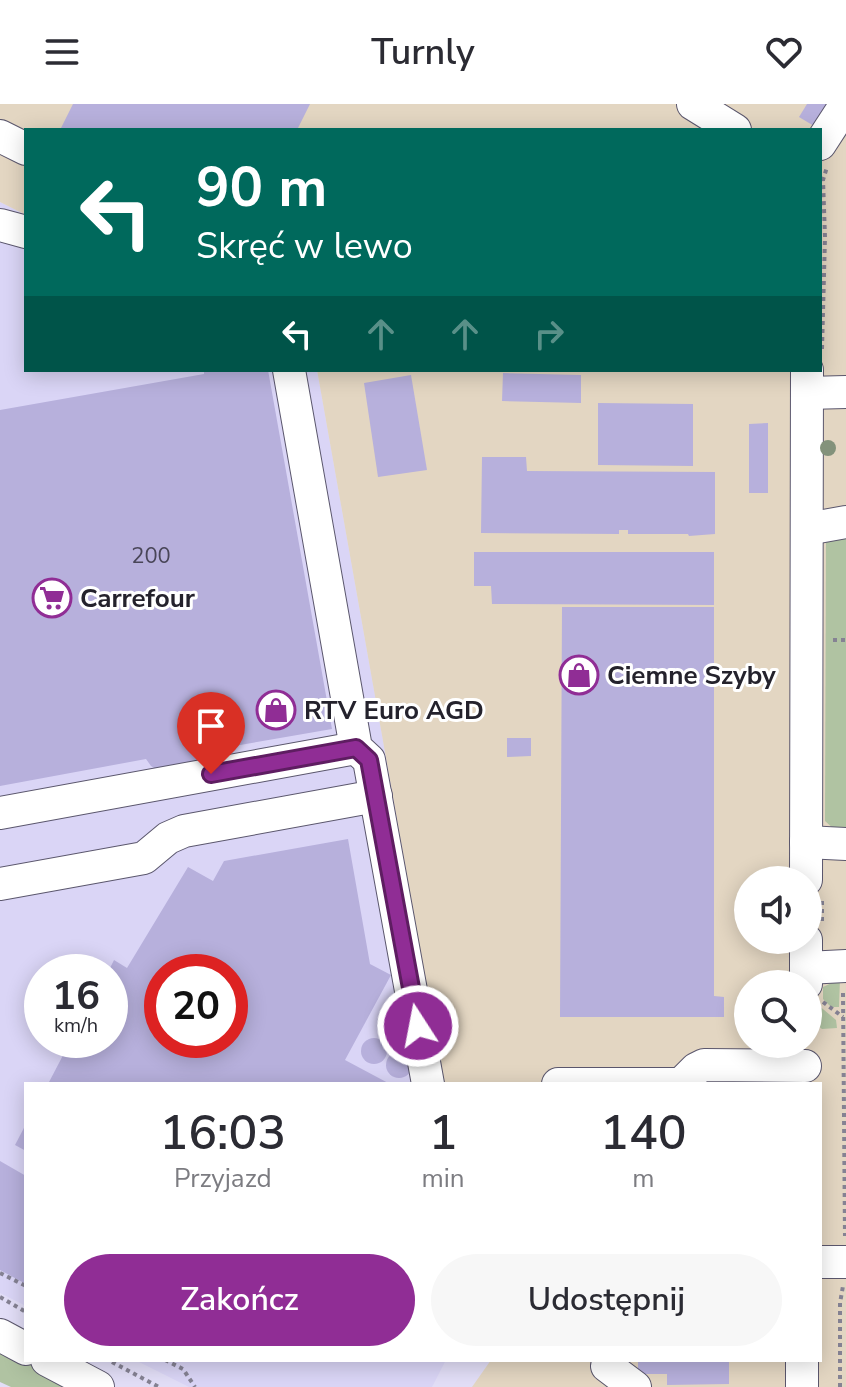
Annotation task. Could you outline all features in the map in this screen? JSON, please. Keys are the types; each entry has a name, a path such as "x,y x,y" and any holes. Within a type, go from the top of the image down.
{"street":[{"path":"693,104 732,128"},
{"path":"822,141 846,105"},
{"path":"0,136 24,148"},
{"path":"0,225 24,231"},
{"path":"289,372 356,748 369,760 428,1082"},
{"path":"806,866 807,381 846,392"},
{"path":"807,529 846,522"},
{"path":"0,813 356,748"},
{"path":"0,884 144,858 168,838 184,831 376,796"},
{"path":"806,842 846,844"},
{"path":"806,964 844,966"},
{"path":"684,1082 704,1065 805,1065"},
{"path":"822,1261 845,1250"},
{"path":"0,1335 24,1348"},
{"path":"51,1362 98,1387"},
{"path":"802,1362 802,1387"},
{"path":"607,1366 635,1387"}],"path":[{"path":"844,966 845,1250"},
{"path":"0,1273 24,1285"},
{"path":"840,1387 840,1303 845,1277"},
{"path":"0,1297 24,1311"},
{"path":"111,1362 159,1387"},
{"path":"169,1362 183,1369 195,1387"}],"shaded area":[{"path":"0,104 846,104 846,1387 472,1387 490,1362 822,1362 822,1082 444,1082 317,372 822,372 822,128 24,128 24,214 0,202"},
{"path":"0,202 24,214 24,372 317,372 444,1082 24,1082 24,1305 0,1293"},
{"path":"139,1362 445,1362 432,1387 189,1387"}],"green space":[{"path":"846,532 846,831 835,830 825,821 826,538"},
{"path":"840,979 839,1007 831,1007 823,999 823,987"},
{"path":"822,1008 836,1020 837,1028 822,1029"},
{"path":"0,1349 73,1387 11,1387 0,1382"}],"building":[{"path":"73,104 310,104 298,128 61,128"},
{"path":"807,104 828,104 814,126 799,117"},
{"path":"268,372 332,729 200,752 199,760 189,769 159,771 146,759 0,786 0,410 204,374"},
{"path":"503,373 581,375 581,403 502,401"},
{"path":"411,375 427,470 378,477 364,383"},
{"path":"598,403 693,404 693,466 598,465"},
{"path":"768,423 768,493 749,493 749,424"},
{"path":"482,457 526,457 527,471 715,472 715,534 628,534 628,530 619,530 619,534 481,533"},
{"path":"474,552 714,552 714,605 492,604 491,586 474,586"},
{"path":"562,607 714,607 714,996 724,997 724,1017 560,1017"},
{"path":"507,738 531,738 531,756 507,757"},
{"path":"348,839 370,964 391,975 345,1060 386,1082 49,1082 62,1058 128,1058 128,966 188,867 213,881 224,861"},
{"path":"374,1038 383,1042 387,1051 383,1060 374,1064 365,1060 361,1051 365,1042"},
{"path":"399,1052 408,1056 412,1065 408,1074 399,1078 390,1074 386,1065 390,1056"},
{"path":"24,1128 24,1150 15,1145"},
{"path":"0,1161 24,1175 24,1283 0,1270"},
{"path":"638,1362 729,1362 729,1384 667,1385 667,1374 638,1374"}],"place":[{"name":"Carrefour","path":"52,598"},
{"name":"Ciemne Szyby","path":"579,675"},
{"name":"RTV Euro AGD","path":"276,710"}],"route":[{"path":"211,774 356,748 369,760 418,1026"}]}
